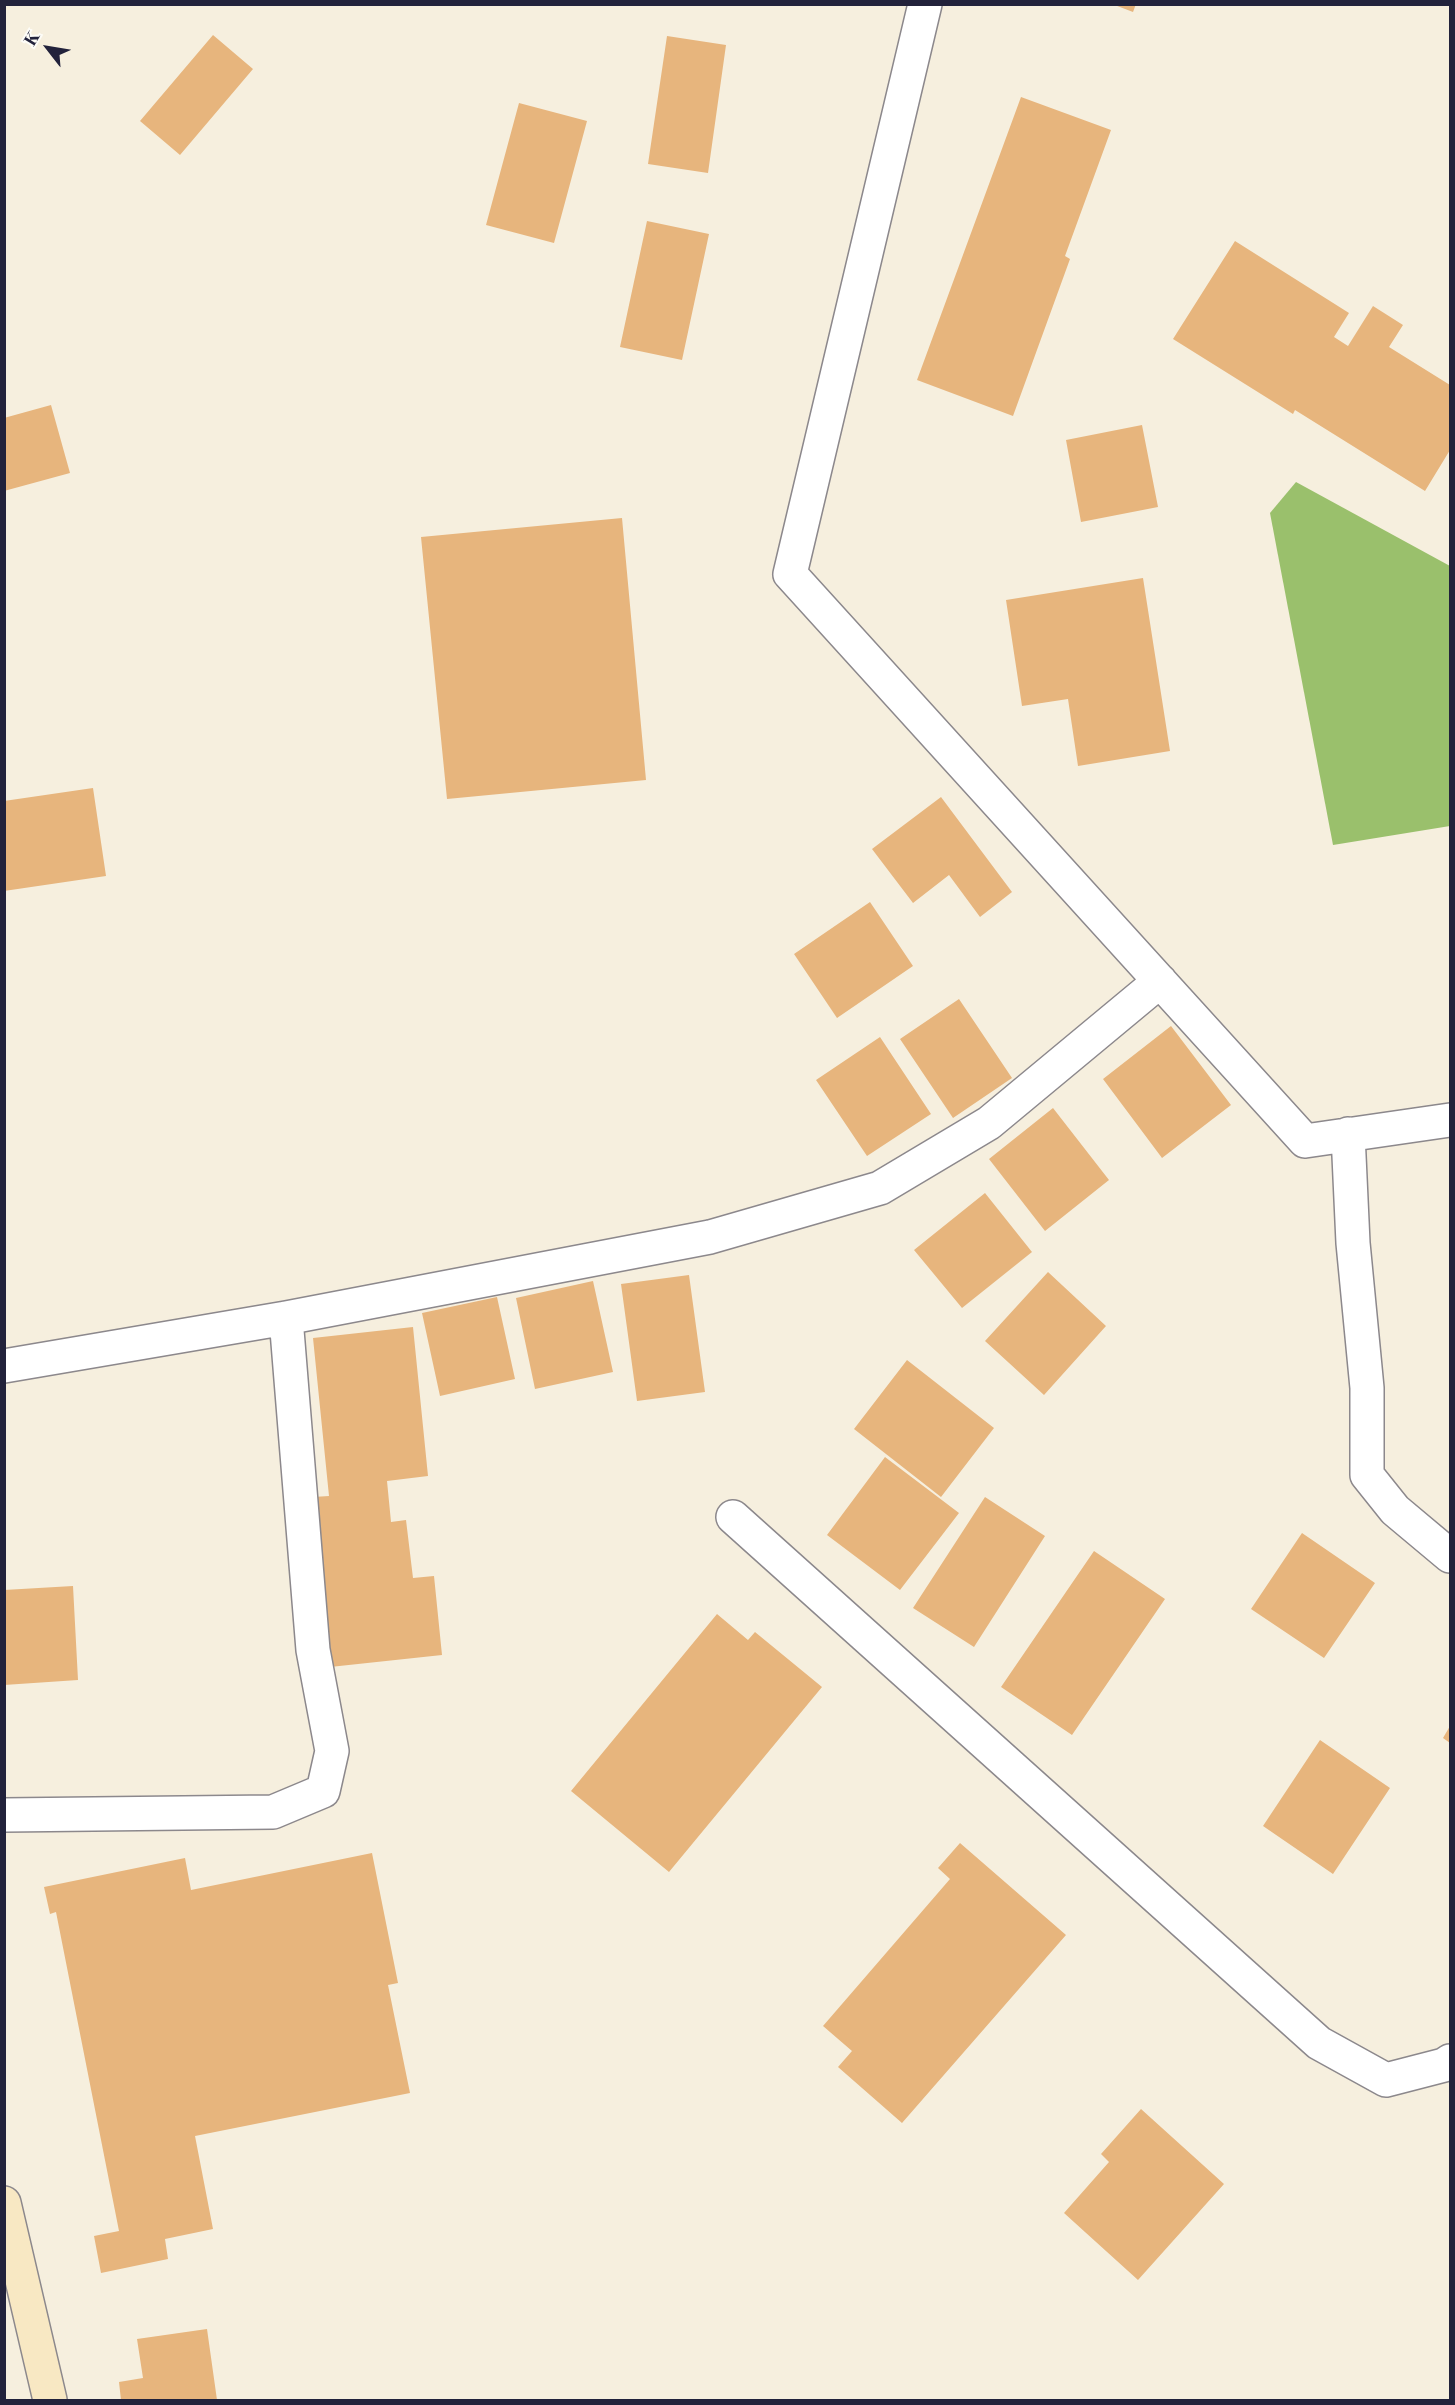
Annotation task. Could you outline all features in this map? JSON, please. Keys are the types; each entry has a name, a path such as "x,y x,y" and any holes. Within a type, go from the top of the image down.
{"main road":[{"path":"4,2203 50,2400"}],"street":[{"path":"925,4 790,574 1305,1141 1450,1120"},
{"path":"4,1366 286,1318 710,1237 880,1188 989,1123 1160,981"},
{"path":"1348,1134 1353,1243 1367,1388 1367,1475 1395,1510 1450,1556"},
{"path":"4,1815 273,1812 324,1791 332,1751 313,1650 286,1318"},
{"path":"733,1517 1319,2043 1386,2080 1444,2065 1450,2061"}],"green space":[{"path":"1296,482 1450,566 1450,826 1333,845 1270,513"}],"building":[{"path":"1112,4 1136,4 1133,12"},
{"path":"213,35 253,69 180,155 140,121"},
{"path":"667,36 726,45 708,173 648,164"},
{"path":"1021,97 1111,130 1065,256 1070,259 1013,416 917,380"},
{"path":"519,103 587,121 554,243 486,225"},
{"path":"647,221 709,234 682,360 620,347"},
{"path":"1235,241 1349,313 1334,337 1348,346 1373,306 1403,325 1389,347 1450,385 1450,450 1425,491 1295,410 1293,414 1173,339"},
{"path":"51,405 70,473 4,491 4,418"},
{"path":"1142,425 1158,507 1081,522 1066,440"},
{"path":"622,518 646,780 447,799 421,537"},
{"path":"1143,578 1170,751 1078,766 1068,699 1022,706 1006,600"},
{"path":"93,788 106,876 4,891 4,801"},
{"path":"941,797 1012,892 980,917 949,875 913,903 872,849"},
{"path":"870,902 913,966 837,1018 794,954"},
{"path":"959,999 1012,1078 953,1118 900,1039"},
{"path":"1171,1026 1231,1105 1162,1158 1103,1079"},
{"path":"880,1037 931,1114 867,1156 816,1080"},
{"path":"1053,1108 1109,1180 1045,1231 989,1159"},
{"path":"985,1193 1032,1252 962,1308 914,1250"},
{"path":"1048,1272 1106,1326 1044,1395 985,1341"},
{"path":"689,1275 705,1392 637,1401 621,1284"},
{"path":"593,1281 613,1372 535,1389 516,1298"},
{"path":"497,1297 515,1379 440,1396 422,1313"},
{"path":"413,1327 428,1476 387,1481 391,1522 406,1520 413,1578 434,1576 442,1655 330,1667 313,1497 329,1496 313,1338"},
{"path":"907,1360 994,1428 941,1497 854,1429"},
{"path":"885,1457 959,1513 900,1590 827,1535"},
{"path":"985,1497 1045,1536 974,1647 913,1608"},
{"path":"1302,1533 1375,1583 1324,1658 1251,1609"},
{"path":"1094,1551 1165,1599 1072,1735 1001,1687"},
{"path":"73,1586 78,1680 4,1685 4,1590"},
{"path":"717,1614 748,1640 755,1632 822,1687 669,1872 571,1791"},
{"path":"1450,1726 1450,1743 1443,1738"},
{"path":"1320,1740 1390,1788 1333,1874 1263,1826"},
{"path":"960,1843 1066,1935 902,2123 838,2067 852,2051 823,2026 950,1879 938,1868"},
{"path":"372,1853 398,1983 388,1985 410,2093 195,2136 213,2229 165,2239 168,2259 101,2273 94,2236 119,2231 56,1912 50,1914 44,1887 185,1858 191,1890"},
{"path":"1141,2109 1224,2184 1138,2280 1064,2213 1109,2162 1101,2154"},
{"path":"207,2329 217,2400 121,2400 119,2382 143,2378 137,2339"}]}
